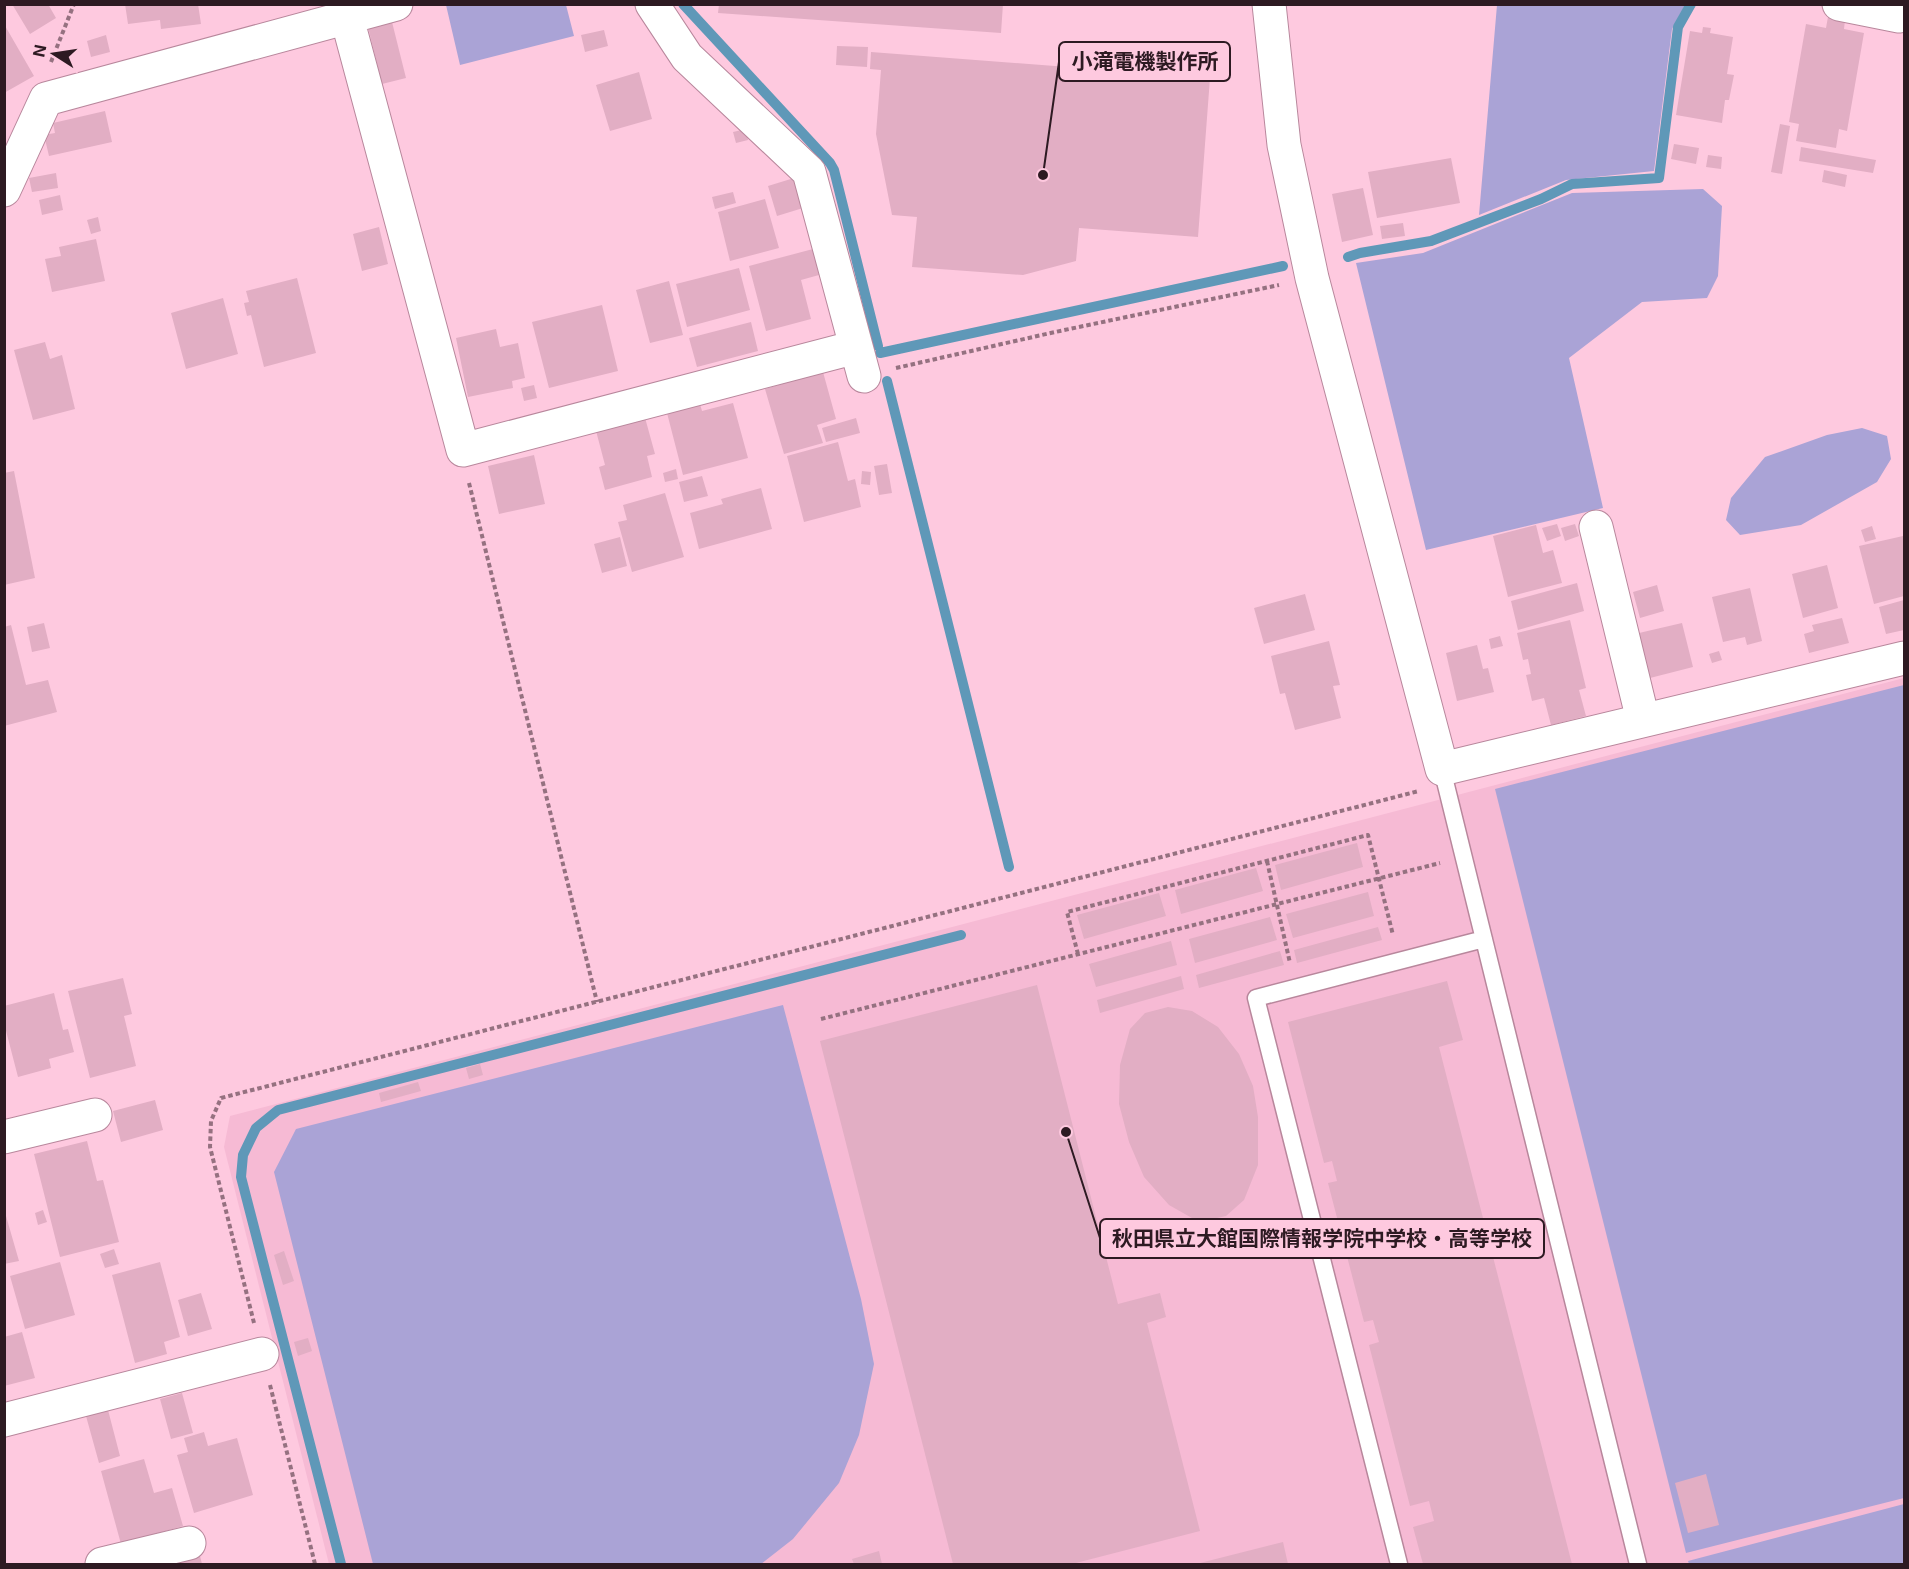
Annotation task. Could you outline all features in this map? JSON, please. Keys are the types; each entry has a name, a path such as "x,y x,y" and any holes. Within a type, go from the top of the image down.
{"street":[{"path":"4,190 46,99 396,4"},
{"path":"347,18 463,450 860,362 809,172 687,57 652,4"},
{"path":"1269,4 1284,145 1312,278 1444,776 1643,720 1905,658"},
{"path":"1839,4 1899,16 1900,4"},
{"path":"1596,527 1643,720"},
{"path":"4,1137 94,1115"},
{"path":"4,1420 262,1354"},
{"path":"102,1564 189,1543"}],"lane":[{"path":"1444,776 1638,1564"},
{"path":"1399,1564 1256,998 1484,939"}],"path":[{"path":"46,99 47,71 74,4"},
{"path":"860,362 1054,332 1312,278"},
{"path":"463,450 465,470 597,1002"},
{"path":"315,1564 210,1147 211,1121 221,1098 597,1002 1444,776"},
{"path":"1078,954 1067,912 1368,835 1400,961"},
{"path":"821,1019 1464,857"},
{"path":"1267,861 1296,988"}],"shaded area":[{"path":"446,5 566,5 574,36 460,65"},
{"path":"1497,5 1685,5 1672,29 1654,171 1566,180 1479,215"},
{"path":"1703,189 1722,206 1718,276 1707,298 1642,302 1569,358 1603,508 1426,550 1356,263 1423,253 1572,193"},
{"path":"1862,428 1887,436 1891,459 1877,482 1801,525 1740,535 1726,520 1731,498 1765,457 1827,435"},
{"path":"1904,678 1904,1564 329,1564 224,1147 230,1116"},
{"path":"1904,685 1904,1498 1686,1553 1495,789"},
{"path":"783,1005 861,1299 874,1364 859,1435 839,1483 793,1539 761,1564 373,1564 274,1172 296,1129"},
{"path":"1904,1504 1904,1564 1689,1564 1688,1561"}],"building":[{"path":"12,4 48,4 56,18 30,34"},
{"path":"125,4 198,4 201,24 161,29 160,20 128,24"},
{"path":"719,4 1003,4 1001,33 718,13"},
{"path":"1828,17 1845,20 1844,29 1864,33 1847,131 1839,129 1836,148 1796,141 1799,124 1789,122 1806,24 1826,28"},
{"path":"392,22 406,78 382,84 368,27"},
{"path":"4,24 34,76 4,93"},
{"path":"1703,27 1711,28 1710,33 1733,37 1727,74 1734,75 1729,100 1725,100 1722,123 1676,115 1690,31 1702,33"},
{"path":"604,30 608,46 585,52 581,35"},
{"path":"106,35 110,52 91,57 87,41"},
{"path":"837,46 868,47 867,67 836,65"},
{"path":"871,52 1210,78 1198,237 1079,228 1076,261 1023,275 912,267 917,217 892,215 876,134 881,70 870,69"},
{"path":"639,72 652,119 610,131 596,85"},
{"path":"105,111 112,142 49,156 44,135 55,133 53,123"},
{"path":"1780,124 1790,126 1782,174 1771,172"},
{"path":"746,129 748,140 736,143 733,132"},
{"path":"1674,144 1699,148 1696,164 1671,159"},
{"path":"1801,147 1876,160 1873,173 1799,161"},
{"path":"1708,155 1722,157 1721,169 1706,167"},
{"path":"1451,158 1460,203 1377,218 1368,172"},
{"path":"1824,170 1847,175 1845,187 1822,182"},
{"path":"56,173 58,188 32,192 29,178"},
{"path":"794,178 803,208 777,216 768,186"},
{"path":"1363,188 1373,235 1342,242 1332,194"},
{"path":"733,192 736,203 715,209 712,197"},
{"path":"60,195 63,210 42,215 39,200"},
{"path":"765,199 779,248 730,261 718,212"},
{"path":"98,217 101,231 91,234 87,220"},
{"path":"1403,223 1405,236 1382,239 1380,226"},
{"path":"379,227 388,264 362,271 353,234"},
{"path":"96,239 105,281 52,292 45,259 61,256 59,247"},
{"path":"813,249 819,275 801,280 811,319 766,331 749,266"},
{"path":"739,268 750,310 687,327 676,284"},
{"path":"297,278 316,353 264,367 251,315 247,316 244,303 249,302 246,291"},
{"path":"669,281 683,335 650,343 636,290"},
{"path":"223,298 238,354 186,369 171,313"},
{"path":"602,305 618,371 549,388 532,322"},
{"path":"751,322 758,351 697,367 689,338"},
{"path":"496,329 500,347 518,343 525,378 512,381 513,388 468,397 456,338"},
{"path":"45,342 50,359 62,355 75,409 33,420 14,350"},
{"path":"823,372 836,419 817,425 823,443 784,454 765,389"},
{"path":"534,385 537,398 524,401 521,388"},
{"path":"733,403 748,458 683,475 667,413 700,404 702,411"},
{"path":"644,414 655,454 647,456 652,477 605,490 599,467 605,465 595,427"},
{"path":"856,418 860,433 826,442 822,428"},
{"path":"838,442 848,481 855,479 861,507 804,522 787,456"},
{"path":"534,455 545,504 499,514 488,466"},
{"path":"887,464 892,493 879,495 874,466"},
{"path":"676,469 678,479 665,482 663,473"},
{"path":"14,471 35,578 4,585 4,473"},
{"path":"862,471 871,472 870,485 861,484"},
{"path":"702,476 708,496 684,502 679,482"},
{"path":"761,488 772,529 699,549 690,513 723,504 721,499"},
{"path":"665,493 684,557 632,572 618,522 627,520 623,505"},
{"path":"1557,524 1561,536 1547,541 1542,528"},
{"path":"1575,524 1579,536 1565,541 1561,528"},
{"path":"1536,525 1543,553 1553,550 1562,583 1508,597 1493,536"},
{"path":"1872,526 1876,539 1865,542 1861,530"},
{"path":"1903,536 1904,596 1874,604 1859,546"},
{"path":"620,537 627,566 602,573 594,544"},
{"path":"1827,565 1838,608 1803,618 1792,574"},
{"path":"1577,583 1584,611 1518,630 1511,601"},
{"path":"1657,585 1664,611 1640,618 1633,592"},
{"path":"1750,588 1762,641 1747,645 1745,637 1723,642 1712,597"},
{"path":"1305,594 1315,630 1264,644 1254,608"},
{"path":"1904,600 1904,630 1886,634 1879,607"},
{"path":"1842,618 1849,643 1809,653 1804,634 1814,631 1812,625"},
{"path":"1570,620 1586,688 1579,690 1586,716 1551,725 1544,698 1532,701 1526,675 1531,674 1528,659 1523,660 1517,633"},
{"path":"44,623 50,648 32,652 27,627"},
{"path":"1682,623 1693,667 1650,678 1639,633"},
{"path":"11,625 26,685 48,680 57,712 4,726 4,627"},
{"path":"1500,636 1503,646 1491,649 1489,639"},
{"path":"1329,641 1340,685 1333,686 1341,718 1295,730 1285,693 1280,694 1271,656"},
{"path":"1477,645 1483,669 1488,668 1494,692 1457,701 1446,653"},
{"path":"1719,651 1722,660 1712,663 1709,654"},
{"path":"1357,843 1363,867 1281,890 1275,865"},
{"path":"1256,868 1263,891 1181,914 1175,890"},
{"path":"1368,892 1374,916 1293,938 1286,914"},
{"path":"1159,893 1166,916 1084,939 1077,915"},
{"path":"1270,917 1277,940 1195,963 1189,939"},
{"path":"1378,927 1382,940 1297,963 1294,950"},
{"path":"1171,941 1177,965 1096,987 1089,964"},
{"path":"1280,951 1284,965 1199,988 1196,975"},
{"path":"1181,976 1184,989 1100,1013 1097,1000"},
{"path":"123,978 132,1014 124,1016 136,1066 90,1078 68,991"},
{"path":"1447,981 1463,1040 1439,1047 1572,1564 1423,1564 1413,1527 1434,1521 1429,1501 1410,1506 1369,1345 1379,1342 1373,1320 1364,1322 1328,1183 1337,1181 1332,1161 1324,1163 1288,1022"},
{"path":"1037,985 1118,1304 1160,1293 1166,1317 1147,1323 1200,1531 1072,1564 953,1564 820,1041"},
{"path":"54,993 63,1030 68,1029 74,1052 49,1059 51,1068 18,1077 4,1023 4,1006"},
{"path":"1168,1007 1192,1011 1218,1027 1239,1054 1253,1086 1258,1117 1258,1165 1244,1200 1226,1216 1199,1222 1169,1205 1144,1177 1129,1142 1119,1104 1120,1065 1130,1029 1145,1013"},
{"path":"480,1064 483,1075 469,1079 466,1068"},
{"path":"418,1082 421,1091 381,1102 379,1093"},
{"path":"155,1100 163,1130 121,1142 113,1111"},
{"path":"87,1141 97,1181 103,1180 119,1242 60,1257 34,1154"},
{"path":"4,1209 19,1261 4,1264"},
{"path":"43,1210 47,1222 38,1225 35,1213"},
{"path":"114,1249 119,1264 105,1268 100,1254"},
{"path":"284,1251 294,1281 283,1285 274,1255"},
{"path":"60,1262 75,1315 25,1329 10,1276"},
{"path":"160,1262 180,1337 164,1342 167,1354 135,1363 112,1275"},
{"path":"201,1293 212,1329 188,1336 178,1300"},
{"path":"22,1332 35,1378 4,1386 4,1337"},
{"path":"308,1338 312,1351 298,1356 294,1342"},
{"path":"182,1393 193,1433 171,1439 160,1399"},
{"path":"108,1410 120,1456 99,1463 86,1416"},
{"path":"204,1432 208,1446 237,1438 253,1495 194,1513 177,1455 188,1452 184,1438"},
{"path":"144,1459 154,1493 172,1488 183,1526 121,1544 101,1471"},
{"path":"1706,1474 1719,1525 1688,1533 1675,1483"},
{"path":"1283,1542 1288,1564 1196,1564"},
{"path":"879,1551 882,1564 854,1564 852,1559"},
{"path":"200,1556 202,1564 179,1564 179,1562"}],"waterway":[{"path":"683,4 834,170 878,346"},
{"path":"1348,257 1431,241 1541,199 1572,184 1659,178 1678,27 1691,4"},
{"path":"880,353 1283,266"},
{"path":"887,381 1009,867"},
{"path":"341,1564 241,1177 243,1155 256,1128 278,1110 961,935"}],"place":[{"name":"小滝電機製作所","path":"1043,175"},
{"name":"秋田県立大館国際情報学院中学校・高等学校","path":"1066,1132"}]}
